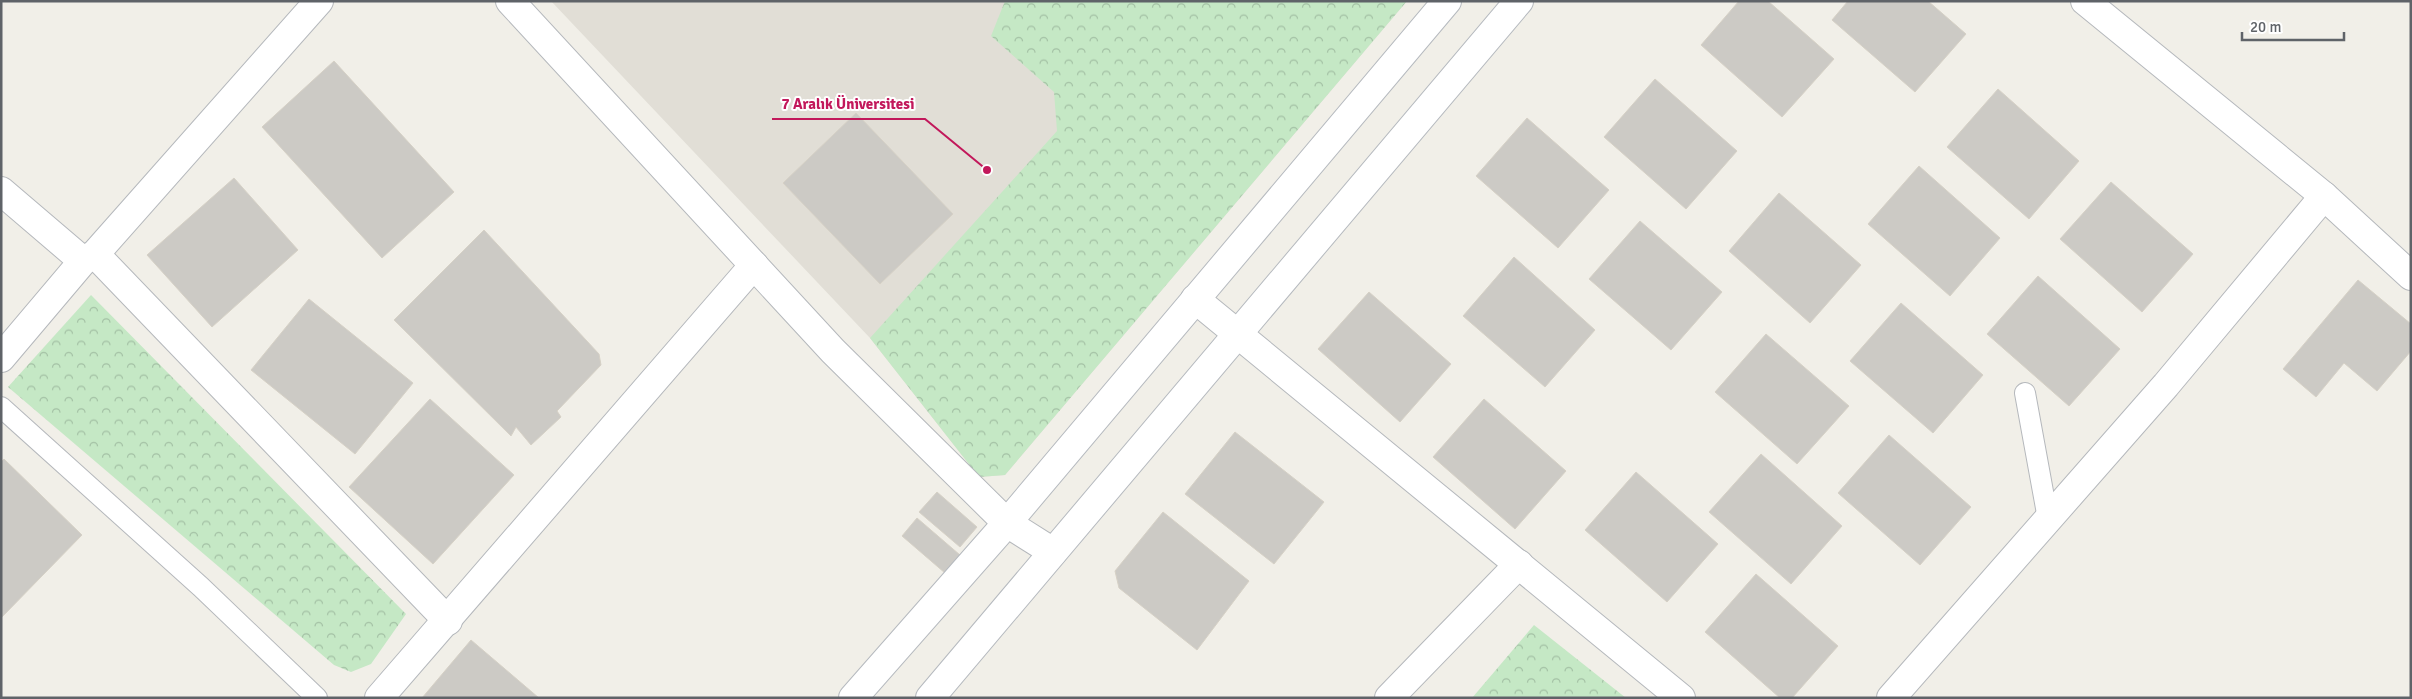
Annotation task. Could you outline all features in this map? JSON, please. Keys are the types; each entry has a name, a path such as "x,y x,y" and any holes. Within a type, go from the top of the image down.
{"street":[{"path":"1,358 319,1"},
{"path":"510,1 833,351 1006,523 1053,552"},
{"path":"853,698 1006,523 1448,1"},
{"path":"930,698 1519,1"},
{"path":"2085,1 2324,196 2411,276"},
{"path":"1,192 89,258 448,621"},
{"path":"1891,698 2166,385 2324,196"},
{"path":"379,698 448,621 754,265"},
{"path":"1195,299 1681,698"},
{"path":"1389,698 1519,564"}],"lane":[{"path":"2025,393 2048,519"},
{"path":"1,407 200,587 318,698"}],"shaded area":[{"path":"551,1 1407,1 1005,475 979,477 870,338"}],"green space":[{"path":"1005,1 1407,1 1005,475 979,477 870,338 1057,131 1054,92 991,36"},
{"path":"91,295 406,614 371,664 351,672 334,665 8,387"},
{"path":"1534,625 1626,698 1472,698"}],"building":[{"path":"1739,1 1768,1 1834,59 1782,117 1701,45"},
{"path":"1848,1 1928,1 1966,34 1915,92 1832,20"},
{"path":"334,61 454,192 382,258 262,127"},
{"path":"1655,79 1737,151 1686,209 1604,137"},
{"path":"1998,89 2079,161 2029,219 1947,147"},
{"path":"856,113 953,214 880,284 783,183"},
{"path":"1527,118 1609,190 1558,248 1476,176"},
{"path":"1919,166 2000,238 1950,296 1868,224"},
{"path":"234,178 298,250 212,327 147,255"},
{"path":"2111,182 2193,254 2142,312 2060,239"},
{"path":"1779,193 1861,265 1810,323 1729,251"},
{"path":"1640,221 1722,292 1671,350 1589,279"},
{"path":"484,230 599,354 601,365 557,411 561,417 531,445 516,427 511,436 394,320"},
{"path":"1514,257 1595,330 1545,387 1463,316"},
{"path":"2038,276 2120,349 2069,406 1987,334"},
{"path":"2358,280 2411,324 2411,351 2377,391 2344,363 2316,397 2283,369"},
{"path":"1369,292 1451,364 1400,422 1318,349"},
{"path":"309,299 413,383 355,454 251,370"},
{"path":"1901,303 1983,375 1933,433 1850,361"},
{"path":"1766,334 1849,406 1797,464 1715,392"},
{"path":"430,399 514,475 433,564 349,487"},
{"path":"1484,399 1566,471 1515,529 1433,457"},
{"path":"1235,432 1324,502 1274,564 1185,494"},
{"path":"1889,435 1971,507 1920,565 1838,493"},
{"path":"1761,454 1842,526 1791,584 1709,512"},
{"path":"4,459 82,535 1,618 1,462"},
{"path":"1636,472 1718,544 1667,602 1585,530"},
{"path":"937,492 977,527 960,547 919,512"},
{"path":"1163,512 1249,581 1197,650 1119,588 1115,571"},
{"path":"917,518 960,555 945,573 902,536"},
{"path":"1756,574 1838,646 1792,698 1780,698 1705,632"},
{"path":"471,640 539,698 422,698"}],"place":[{"name":"7 Aralık Üniversitesi","path":"987,170"}]}
